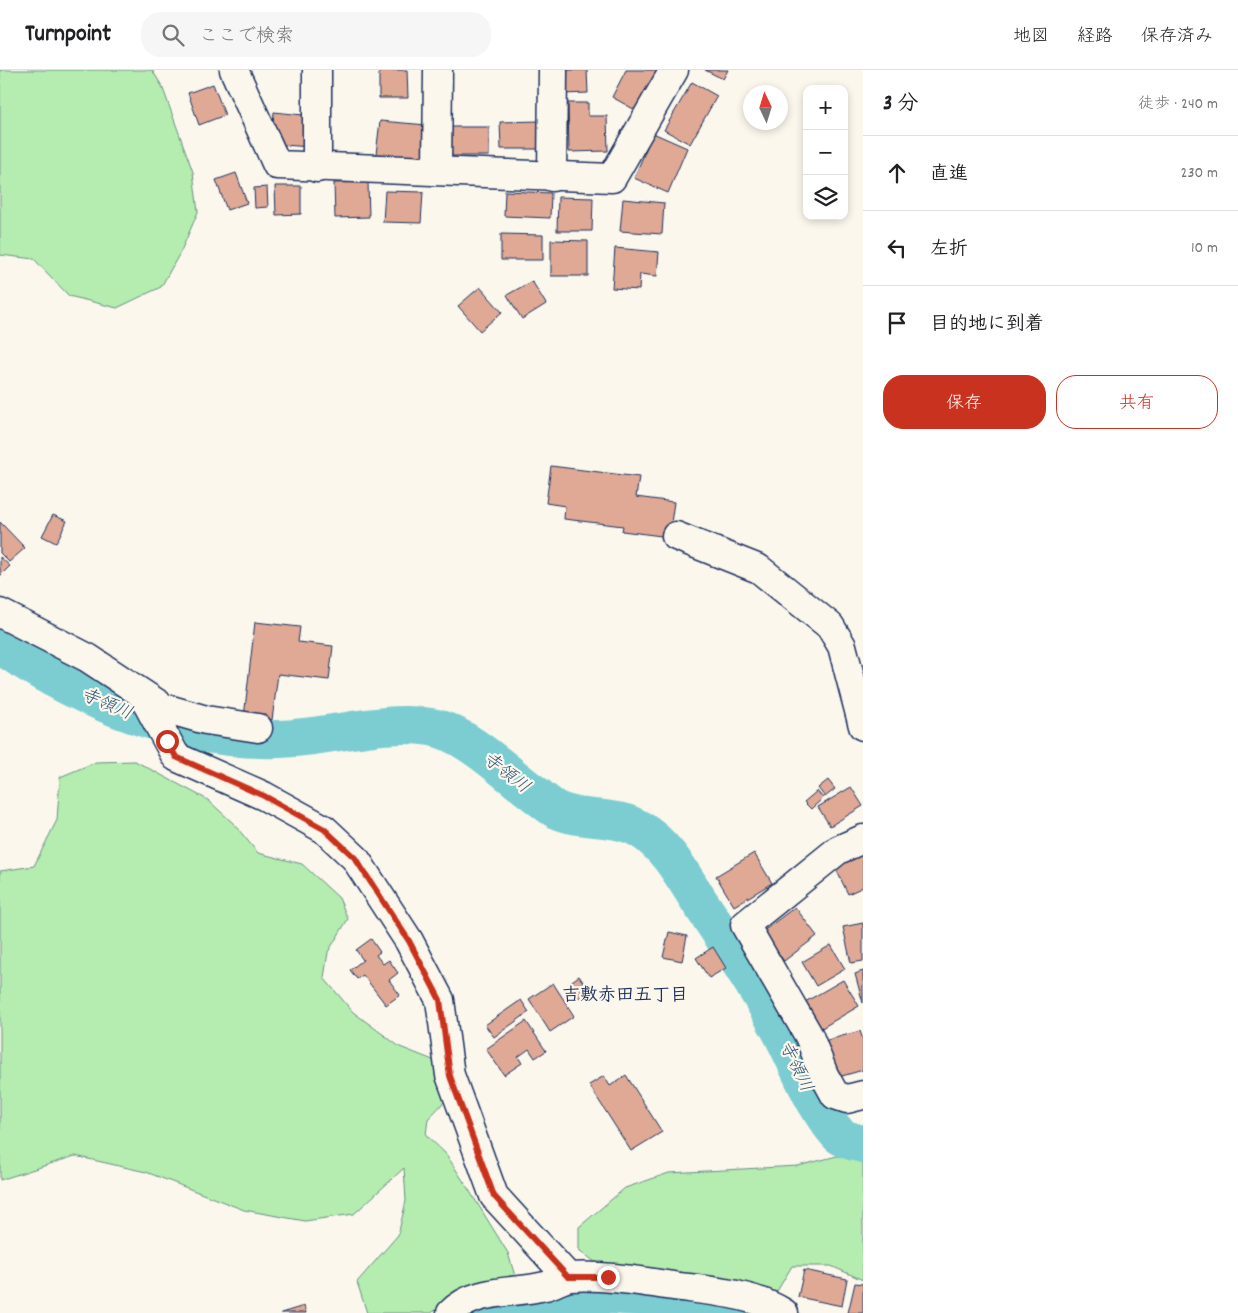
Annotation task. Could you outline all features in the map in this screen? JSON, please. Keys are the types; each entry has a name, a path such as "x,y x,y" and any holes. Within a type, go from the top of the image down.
{"street":[{"path":"234,70 276,165 612,178 674,70"},
{"path":"317,70 317,168"},
{"path":"437,170 438,70"},
{"path":"552,177 553,70"},
{"path":"676,536 759,569 830,626 842,646 863,726"},
{"path":"0,613 88,658 144,698 164,708 206,720 258,728"},
{"path":"144,698 176,757 264,796 324,829 355,858 409,941 440,1000 450,1076 494,1196 568,1277"},
{"path":"863,839 838,850 745,925 809,1036 824,1075 835,1095 847,1099 863,1095"},
{"path":"451,1313 456,1308 490,1293 545,1286 568,1277 608,1277 735,1295 774,1307 784,1313"}],"green space":[{"path":"0,70 152,70 162,86 193,172 198,212 181,251 161,287 117,308 69,296 34,259 0,255"},
{"path":"135,761 208,800 233,823 258,853 302,864 339,898 348,919 328,952 324,978 353,1012 400,1047 433,1060 445,1101 428,1119 426,1135 446,1154 469,1190 508,1253 515,1276 476,1286 431,1313 367,1313 357,1282 398,1235 406,1201 404,1168 354,1214 305,1221 244,1210 146,1172 75,1156 0,1180 0,871 34,866 57,820 60,777 96,762"},
{"path":"837,1156 863,1158 863,1280 831,1266 792,1266 776,1293 671,1271 599,1265 579,1250 579,1227 625,1188 669,1173 798,1166"}],"building":[{"path":"379,70 407,70 408,98 379,98"},
{"path":"562,70 587,70 588,93 563,94"},
{"path":"626,70 660,70 637,111 612,97"},
{"path":"705,70 728,70 723,79"},
{"path":"692,82 717,96 690,144 664,130"},
{"path":"213,84 225,115 199,125 188,93"},
{"path":"568,103 588,103 588,116 607,116 608,151 569,152"},
{"path":"274,112 313,116 310,147 271,144"},
{"path":"380,121 427,125 424,158 376,154"},
{"path":"540,121 540,149 501,149 500,122"},
{"path":"451,127 489,127 489,156 451,156"},
{"path":"653,133 687,148 668,193 634,178"},
{"path":"236,173 247,203 227,210 216,180"},
{"path":"368,182 369,217 335,218 334,183"},
{"path":"275,186 301,186 301,214 276,215"},
{"path":"267,187 268,207 255,208 254,188"},
{"path":"385,191 423,192 421,223 383,222"},
{"path":"505,191 551,193 550,218 504,216"},
{"path":"558,197 593,198 592,231 557,231"},
{"path":"623,199 664,203 662,234 620,231"},
{"path":"501,234 543,235 543,260 501,260"},
{"path":"551,240 588,241 588,276 551,276"},
{"path":"615,248 659,252 657,276 640,274 639,290 612,288"},
{"path":"532,281 546,304 522,319 507,295"},
{"path":"480,287 502,312 480,331 458,306"},
{"path":"551,466 639,477 636,497 674,502 669,537 622,531 623,526 564,519 565,506 546,503"},
{"path":"53,515 67,521 56,543 42,536"},
{"path":"0,522 25,548 9,562 0,553"},
{"path":"0,557 10,566 0,576"},
{"path":"255,622 300,627 298,642 333,646 329,680 278,674 272,720 244,717"},
{"path":"828,780 835,789 825,797 818,788"},
{"path":"851,787 863,806 830,826 818,807"},
{"path":"817,791 823,798 811,809 804,802"},
{"path":"863,852 863,887 848,894 835,867"},
{"path":"754,853 772,883 734,906 716,876"},
{"path":"795,907 817,936 784,961 762,932"},
{"path":"863,923 863,961 851,963 843,927"},
{"path":"669,932 687,936 682,961 663,957"},
{"path":"371,939 380,952 376,955 383,964 389,960 398,973 389,980 400,995 386,1005 363,975 357,979 350,970 363,960 356,950"},
{"path":"831,945 845,969 816,986 802,962"},
{"path":"713,947 726,968 709,978 696,958"},
{"path":"863,971 863,1003 855,974"},
{"path":"579,976 589,991 579,998 569,983"},
{"path":"843,980 859,1006 820,1029 805,1002"},
{"path":"553,983 574,1016 550,1032 529,999"},
{"path":"521,1000 529,1012 494,1037 485,1025"},
{"path":"526,1021 546,1051 535,1058 529,1049 518,1057 522,1063 504,1075 486,1049"},
{"path":"860,1031 863,1040 863,1070 835,1078 824,1041"},
{"path":"626,1075 662,1132 631,1151 589,1085 604,1076 610,1086"},
{"path":"804,1270 847,1279 842,1306 798,1297"},
{"path":"855,1283 863,1284 863,1313 848,1313"},
{"path":"304,1306 306,1313 281,1313"}],"waterway":[{"name":"寺領川","path":"0,645 63,684 97,700 132,714 168,725 205,733 242,738 279,739 317,736 393,725 412,725 444,730 485,754 557,810 567,814 621,822 641,830 659,844 674,862 741,964 771,1013 820,1110 840,1136 863,1144"},
{"path":"476,1313 508,1304 541,1298 575,1295 642,1298 741,1313"}],"district":[{"name":"吉敷赤田五丁目","path":"625,994"}],"route":[{"path":"167,741 176,757 264,796 324,829 355,858 409,941 440,1000 450,1076 494,1196 568,1277 608,1277"}]}
